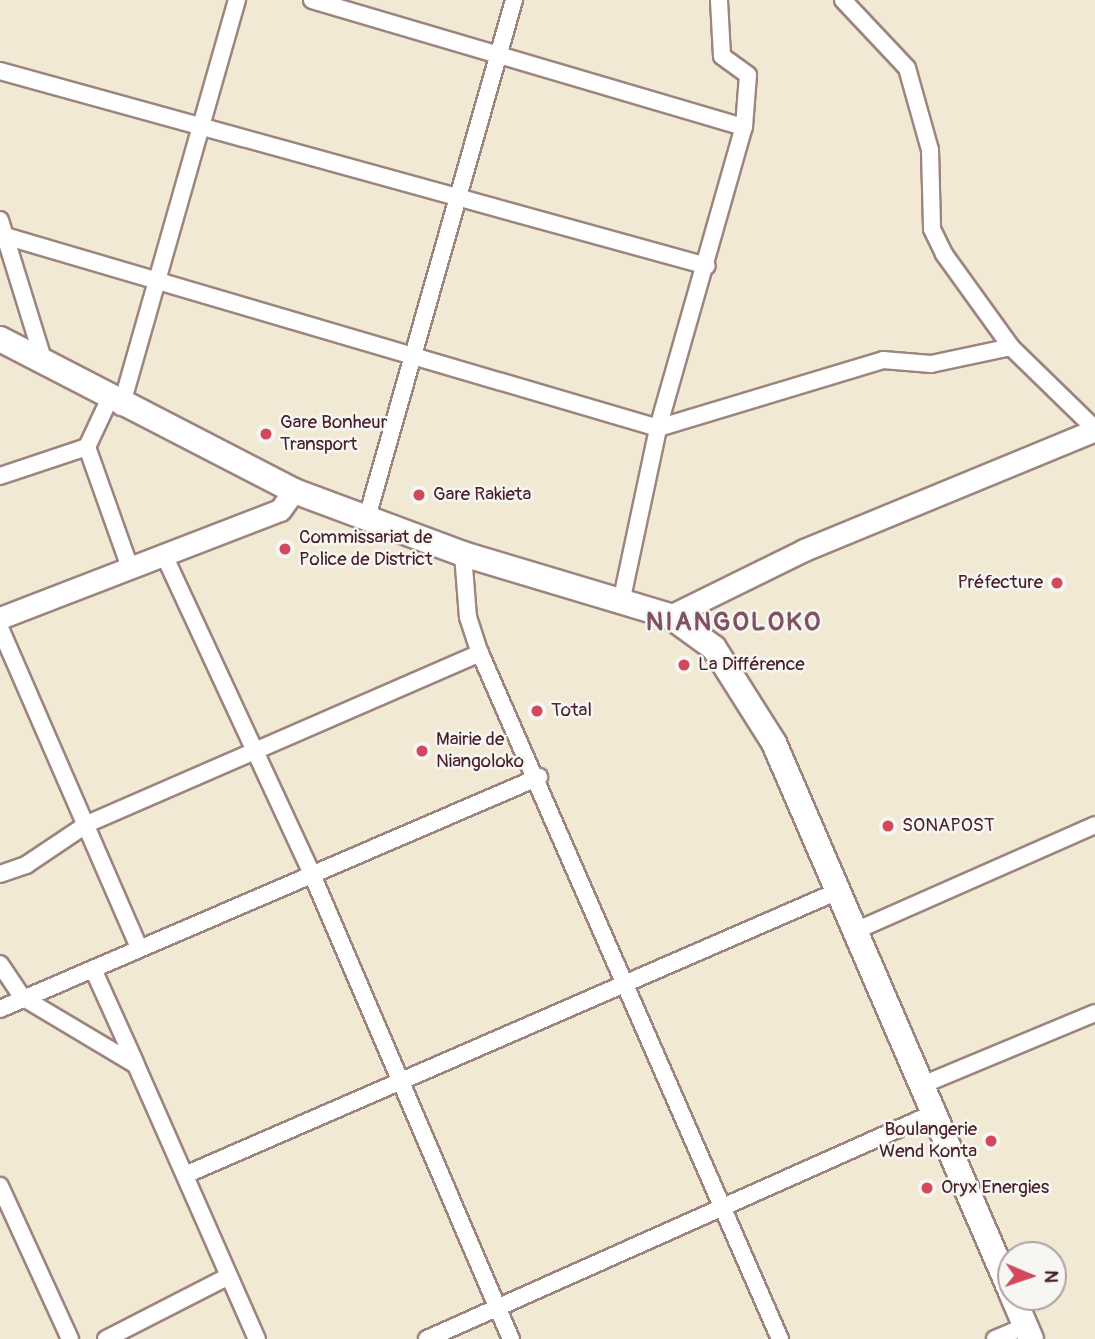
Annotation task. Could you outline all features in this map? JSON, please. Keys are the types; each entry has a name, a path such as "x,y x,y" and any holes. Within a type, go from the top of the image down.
{"highway":[{"path":"0,339 115,404 294,491 366,521 463,554 622,598 670,616 714,648 733,672 774,743 997,1259"},
{"path":"1019,1311 1029,1332"}],"main road":[{"path":"670,616 804,550 1095,430"},
{"path":"0,618 280,510 294,491"}],"street":[{"path":"0,477 87,447 115,404 158,278 237,0"},
{"path":"312,0 744,127"},
{"path":"366,521 417,352 514,0"},
{"path":"622,598 658,428 707,266 744,127 748,75 722,56 719,0"},
{"path":"843,0 907,68 930,150 932,229 1011,347 1095,430"},
{"path":"0,71 707,266"},
{"path":"2,228 158,278 417,352 658,428 883,360 931,364 1011,347"},
{"path":"2,228 45,365"},
{"path":"87,447 130,568"},
{"path":"463,554 468,617 480,653 539,777 780,1339"},
{"path":"164,555 311,872 511,1339"},
{"path":"0,628 139,948"},
{"path":"0,874 26,865 87,824 480,653"},
{"path":"0,1009 22,997 93,969 311,872 539,777"},
{"path":"855,931 1095,825"},
{"path":"185,1175 838,891"},
{"path":"0,964 22,997 136,1065"},
{"path":"93,969 257,1339"},
{"path":"922,1085 1095,1013"},
{"path":"427,1339 934,1113"},
{"path":"0,1186 70,1339"},
{"path":"106,1339 229,1276"},
{"path":"995,1339 1029,1332"}],"place":[{"name":"Gare Bonheur Transport","path":"266,434"},
{"name":"Gare Rakieta","path":"419,495"},
{"name":"Commissariat de Police de District","path":"285,549"},
{"name":"Préfecture","path":"1057,583"},
{"name":"La Différence","path":"684,665"},
{"name":"Total","path":"537,711"},
{"name":"Mairie de Niangoloko","path":"422,751"},
{"name":"SONAPOST","path":"888,826"},
{"name":"Boulangerie Wend Konta","path":"991,1141"},
{"name":"Oryx Energies","path":"927,1188"}],"district":[{"name":"NIANGOLOKO","path":"734,623"}]}
